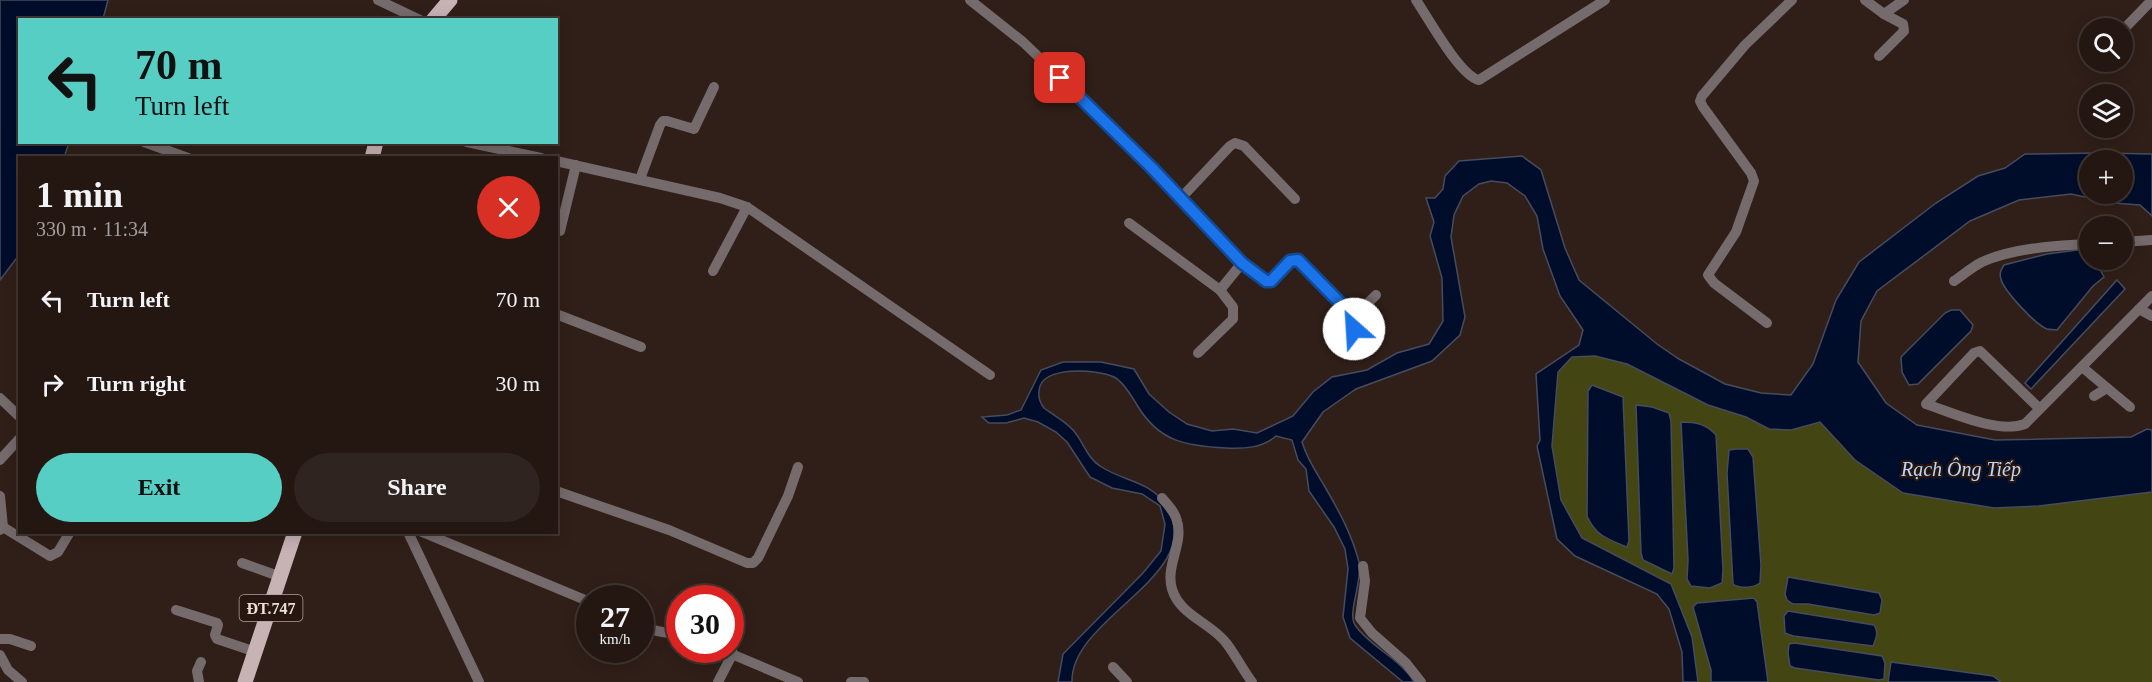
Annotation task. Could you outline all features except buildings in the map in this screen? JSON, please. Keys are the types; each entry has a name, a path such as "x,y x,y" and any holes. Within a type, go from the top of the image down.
{"main road":[{"path":"435,18 450,0"},
{"name":"ĐT.747","path":"245,682 294,534"}],"street":[{"path":"378,0 416,18"},
{"path":"970,0 1023,42 1123,138 1242,263 1266,281 1271,281 1290,261 1298,260 1354,317"},
{"path":"1416,0 1467,74 1479,80 1605,0"},
{"path":"1767,323 1714,283 1708,275 1736,232 1754,181 1751,173 1700,101 1745,45 1792,0"},
{"path":"1865,0 1884,14 1904,24 1904,31 1879,57"},
{"path":"1884,14 1904,0"},
{"path":"2133,20 2152,0"},
{"path":"640,178 663,121 694,129 714,87"},
{"path":"1180,198 1235,143 1244,146 1295,199"},
{"path":"150,144 182,156"},
{"path":"476,144 532,156"},
{"path":"558,161 640,178 747,207 990,375"},
{"path":"560,231 576,165"},
{"path":"713,271 747,207"},
{"path":"1129,223 1220,290 1233,307 1233,319 1198,353"},
{"path":"2133,241 2152,240"},
{"path":"1954,281 1981,263 2020,251 2057,245 2079,244"},
{"path":"1220,290 1242,263"},
{"path":"1368,346 1356,333 1353,324 1354,317 1376,295"},
{"path":"2040,409 1980,351 1974,352 1926,404 1980,422 2005,426 2025,424 2040,409 2082,367 2152,296"},
{"path":"2139,309 2152,316"},
{"path":"558,315 641,347"},
{"path":"2082,367 2130,407"},
{"path":"2094,396 2107,388"},
{"path":"0,398 18,415"},
{"path":"0,460 18,440"},
{"path":"558,492 669,530 747,563 753,563 758,558 788,496 798,467"},
{"path":"0,496 1,529 50,556 58,552 69,534"},
{"path":"1162,498 1174,513 1178,523 1170,577 1177,600 1226,643 1252,682"},
{"path":"409,534 479,682"},
{"path":"427,534 576,596"},
{"path":"242,563 281,578"},
{"path":"1363,566 1365,580 1360,618 1372,633 1406,663 1421,682"},
{"path":"176,610 217,623 215,635 217,639 256,652"},
{"path":"0,639 10,639 31,646"},
{"path":"0,658 8,670 22,682"},
{"path":"744,658 798,682"},
{"path":"199,682 197,671 201,662"},
{"path":"718,682 724,663"},
{"path":"1113,667 1127,682"},
{"path":"851,682 864,682"}],"shaded area":[{"path":"1595,356 1627,364 1708,405 1746,417 1769,429 1820,422 1855,460 1903,493 1994,508 2039,506 2152,492 2152,682 1698,682 1692,637 1671,584 1582,538 1561,500 1552,446 1558,372 1572,357"}],"water":[{"path":"0,0 108,0 103,18 18,18 18,144 69,144 64,156 18,156 18,256 0,280"},
{"name":"Rạch Ông Tiếp","path":"2079,153 2079,196 2071,194 2019,200 1970,221 1877,291 1861,321 1858,362 1886,403 1917,425 1995,440 2131,437 2147,429 2152,430 2152,492 2039,506 1994,508 1903,493 1855,460 1820,422 1791,430 1769,429 1746,417 1708,405 1627,364 1595,356 1572,357 1558,372 1552,446 1561,500 1582,538 1671,584 1692,637 1698,682 1683,682 1682,652 1669,609 1657,594 1575,556 1557,539 1537,446 1540,440 1536,374 1579,345 1583,330 1560,296 1543,249 1537,216 1525,196 1507,183 1491,181 1479,184 1463,196 1454,215 1451,237 1465,317 1460,335 1432,361 1356,389 1323,412 1302,442 1309,460 1345,523 1359,562 1360,570 1353,613 1355,625 1361,633 1401,666 1414,682 1403,682 1350,638 1343,617 1348,569 1345,549 1334,527 1309,491 1306,469 1298,460 1292,440 1276,436 1259,445 1233,448 1198,446 1175,440 1155,427 1118,379 1096,372 1071,371 1049,377 1042,383 1039,391 1041,404 1073,430 1096,463 1108,471 1152,490 1159,496 1165,504 1174,529 1170,552 1156,574 1092,636 1077,658 1072,682 1058,682 1063,654 1143,573 1161,551 1165,524 1160,506 1142,494 1112,488 1090,477 1067,442 1056,432 1038,422 1024,418 1006,423 989,423 982,417 1007,415 1021,410 1041,370 1063,362 1101,362 1134,369 1149,394 1187,424 1212,431 1233,429 1257,433 1293,416 1313,392 1332,377 1367,370 1397,353 1429,344 1443,321 1442,278 1430,236 1434,222 1426,198 1435,198 1443,189 1445,176 1459,161 1522,156 1541,170 1565,248 1579,280 1657,344 1725,384 1761,393 1791,395 1813,364 1836,300 1859,262 1936,203 1978,176 2005,168 2025,154"},
{"name":"Rạch Ông Tiếp","path":"2133,154 2152,154 2152,216 2140,205 2126,204 2133,204"},
{"path":"2079,250 2079,270 2100,270 2104,277 2093,286 2057,330 2047,329 2035,321 2014,299 2003,284 2000,275 2004,265 2047,254"},
{"path":"2117,280 2125,289 2031,389 2025,383"},
{"path":"1960,310 1973,325 1971,331 1918,384 1909,385 1902,372 1901,357 1945,313"},
{"path":"1592,385 1623,397 1629,541 1627,547 1603,536 1594,528 1587,516 1588,391"},
{"path":"1636,405 1652,407 1669,413 1671,421 1674,568 1672,574 1643,560 1641,553"},
{"path":"1681,422 1700,424 1716,435 1723,570 1722,583 1710,588 1691,586 1687,579"},
{"path":"1748,449 1753,457 1761,565 1760,583 1746,587 1733,584 1727,473 1729,450"},
{"path":"1788,577 1879,593 1882,600 1880,613 1874,615 1808,604 1793,604 1787,600 1785,594"},
{"path":"1754,598 1757,602 1768,682 1711,682 1711,670 1693,607 1697,603"},
{"path":"1788,611 1874,625 1877,633 1875,641 1873,646 1793,636 1785,633 1784,616"},
{"path":"1789,644 1882,656 1885,663 1884,679 1790,666"},
{"path":"1891,662 1993,676 2001,682 1888,682"}],"route":[{"path":"1060,78 1123,138 1242,263 1266,281 1271,281 1290,261 1298,260 1354,317 1354,329"}]}
